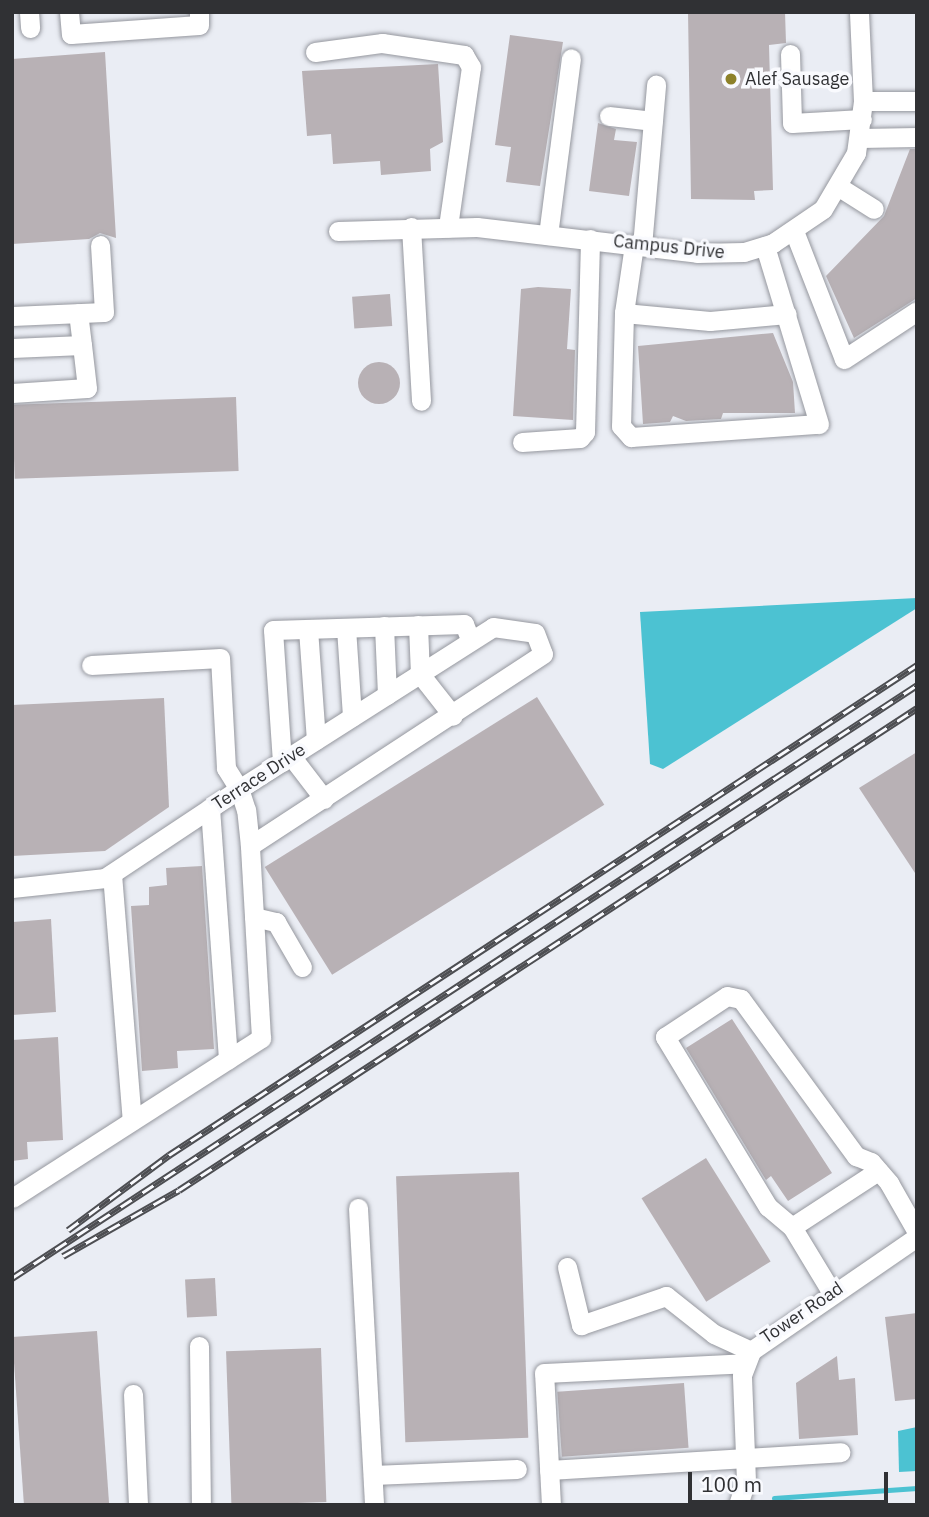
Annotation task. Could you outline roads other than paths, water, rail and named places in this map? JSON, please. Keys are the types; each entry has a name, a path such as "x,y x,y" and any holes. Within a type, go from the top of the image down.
{"street":[{"path":"69,12 71,34 199,25 199,12"},
{"name":"Campus Drive","path":"338,231 448,227 730,254 765,246 794,231 839,187 861,119 859,12"},
{"path":"315,52 382,43 464,55 471,67 448,227"},
{"path":"790,54 792,122 861,119 917,101"},
{"path":"548,235 571,58"},
{"path":"656,85 638,245 624,313 621,426 631,438 819,425 765,246"},
{"path":"609,116 653,121"},
{"path":"861,119 917,137"},
{"path":"839,187 874,209"},
{"path":"411,227 421,401"},
{"path":"794,231 844,359 917,311"},
{"path":"522,442 580,438 585,432 590,239"},
{"path":"12,316 104,312 100,246"},
{"path":"12,393 87,388 78,313"},
{"path":"624,313 710,321 787,314"},
{"path":"12,348 82,345"},
{"path":"324,799 286,759 273,630 464,624 471,641"},
{"path":"250,846 453,716 420,674 418,625"},
{"path":"384,626 387,695"},
{"name":"Terrace Drive","path":"12,888 112,874 239,789 493,627 535,633 543,654 453,716"},
{"path":"346,628 352,717"},
{"path":"308,629 316,740"},
{"path":"12,1198 261,1038 250,846 239,789 226,768 220,658 91,665"},
{"path":"210,808 228,1059"},
{"path":"112,874 132,1121"},
{"path":"254,917 276,922 302,967"},
{"path":"832,1293 792,1227 768,1207 665,1042 727,996 733,993 755,1016 856,1156 878,1171 917,1235"},
{"path":"792,1227 878,1171"},
{"path":"358,1208 374,1505"},
{"name":"Tower Road","path":"748,1357 832,1293 917,1235"},
{"path":"567,1267 581,1325 666,1296 748,1357"},
{"path":"199,1346 201,1505"},
{"path":"738,1505 745,1453 748,1357"},
{"path":"551,1505 544,1373 748,1357"},
{"path":"133,1394 138,1505"},
{"path":"549,1470 745,1453 840,1452"},
{"path":"373,1475 517,1469"}],"water":[{"path":"917,598 917,608 663,769 650,764 640,612"},
{"path":"917,1427 917,1471 899,1472 898,1431"}],"waterway":[{"path":"774,1498 917,1488"}],"railway":[{"path":"68,1230 169,1155 917,665"},
{"path":"12,1278 917,685"},
{"path":"63,1256 179,1190 917,708"}],"place":[{"name":"Alef Sausage","path":"731,79"}]}
